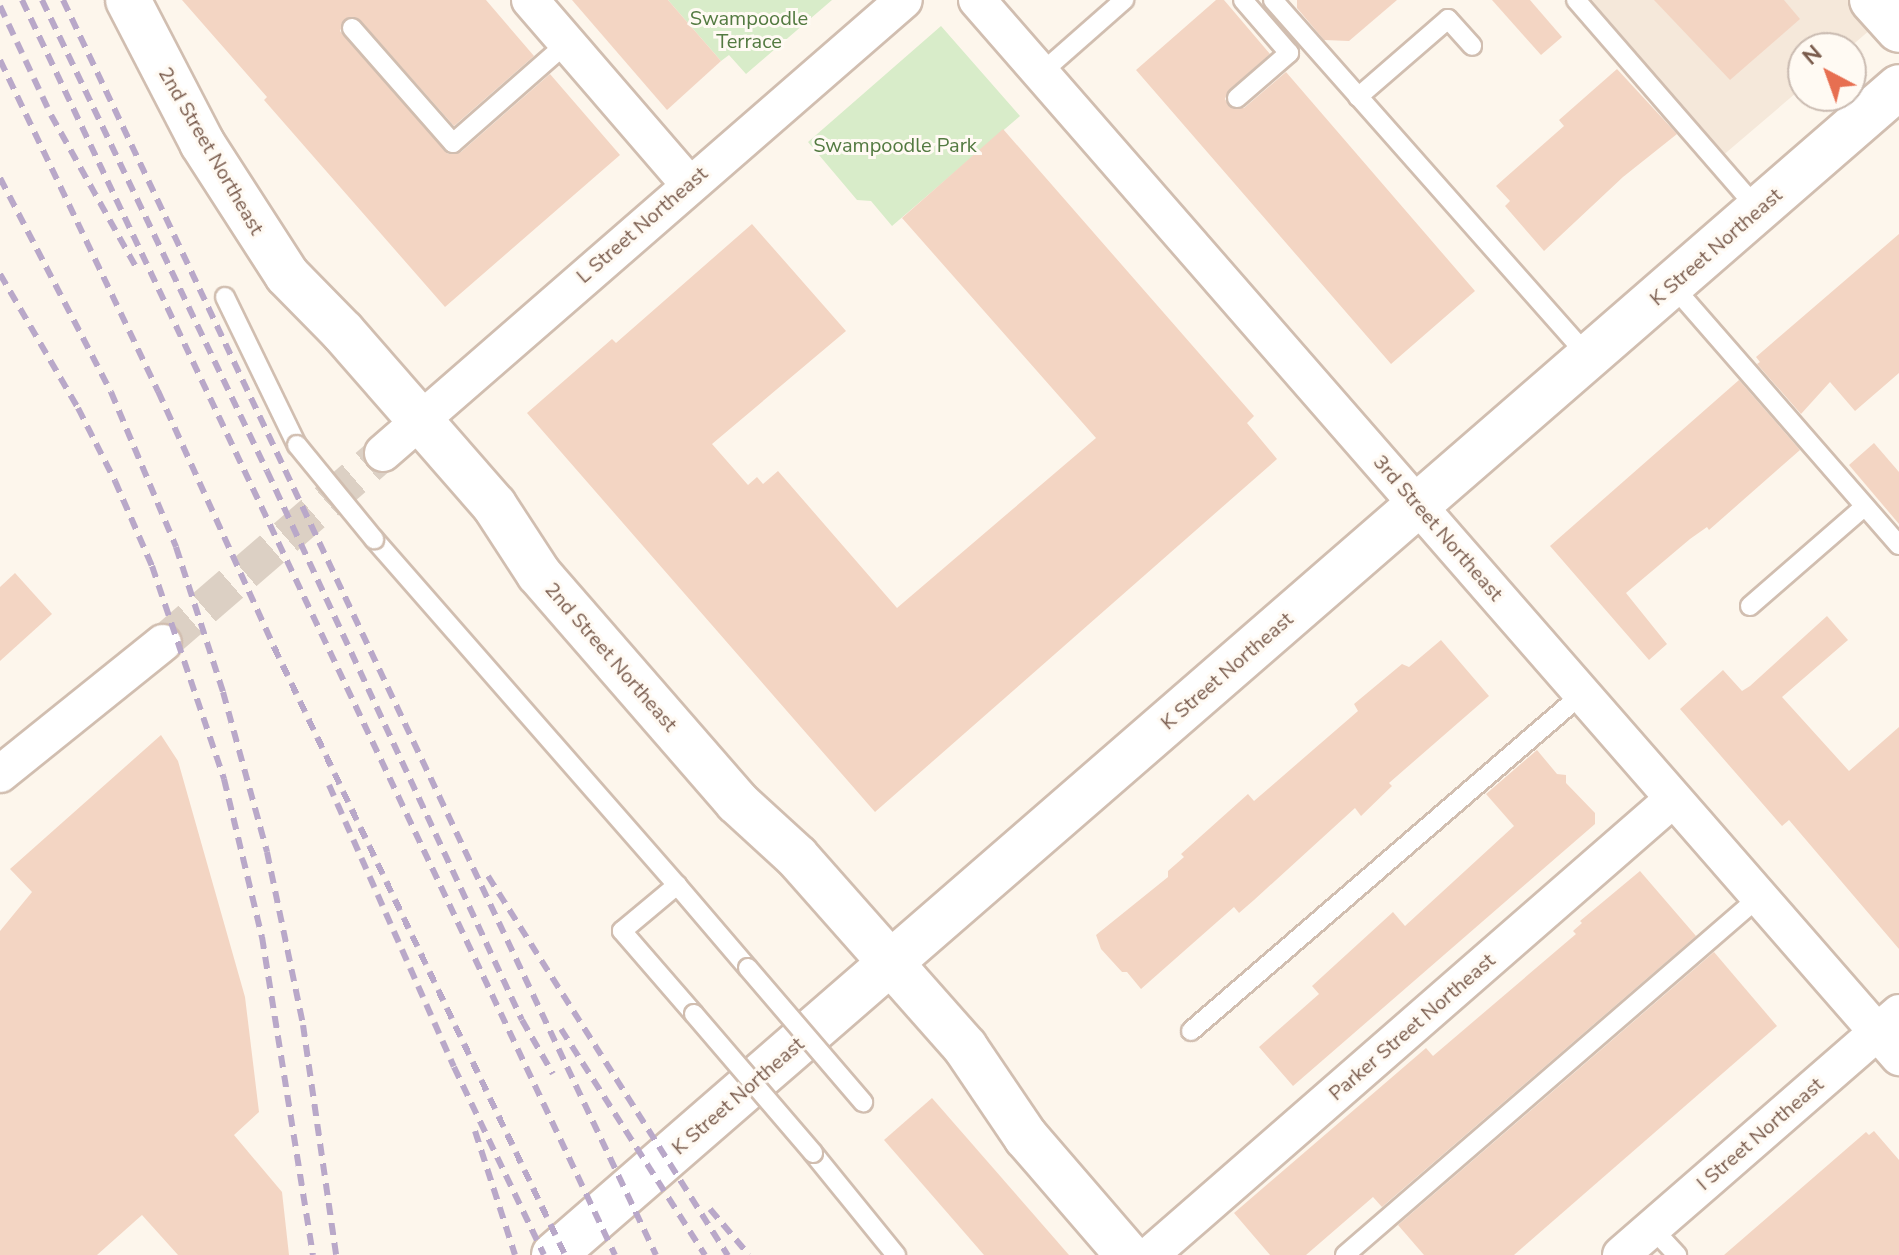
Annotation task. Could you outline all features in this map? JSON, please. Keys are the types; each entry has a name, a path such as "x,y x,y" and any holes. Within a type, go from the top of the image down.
{"main road":[{"path":"1872,0 1899,30"},
{"name":"2nd Street Northeast","path":"134,13 202,143 287,275 343,332 494,505 539,574 737,802 797,857 982,1069 1026,1137 1128,1255"},
{"name":"K Street Northeast","path":"554,1255 1899,87"}],"street":[{"path":"530,0 689,184"},
{"name":"L Street Northeast","path":"383,453 904,0"},
{"name":"3rd Street Northeast","path":"977,0 1759,897 1892,1034"},
{"path":"0,774 163,643"},
{"name":"Parker Street Northeast","path":"1150,1255 1673,799"},
{"name":"I Street Northeast","path":"1621,1255 1892,1034"}],"lane":[{"path":"1041,73 1124,0"},
{"path":"1237,98 1289,53 1243,0"},
{"path":"1273,0 1589,357"},
{"path":"1576,0 1759,210"},
{"path":"1358,97 1448,19 1472,46"},
{"path":"352,28 453,143 567,43"},
{"path":"1672,285 1899,545"},
{"path":"225,297 297,445 374,539 863,1102"},
{"path":"1750,606 1864,507"},
{"path":"1191,1031 1582,694"},
{"path":"677,885 622,931 813,1153 896,1255"},
{"path":"1345,1255 1759,897"},
{"path":"1652,1228 1677,1255"}],"shaded area":[{"path":"1583,0 1899,0 1899,5 1867,33 1787,32 1787,101 1721,157"}],"green space":[{"name":"Swampoodle Terrace","path":"668,0 832,0 746,74 729,55 721,61"},
{"name":"Swampoodle Park","path":"941,26 1020,116 892,226 871,201 857,200 808,142"}],"building":[{"path":"182,0 486,0 534,56 454,126 360,20 345,19 340,31 448,154 461,152 550,74 620,155 445,307 264,100 267,97"},
{"path":"572,0 668,0 721,61 667,110"},
{"path":"1216,0 1224,0 1270,54 1229,90 1225,99 1229,106 1244,108 1286,72 1475,291 1391,364 1136,70"},
{"path":"1297,0 1397,0 1349,41 1324,40 1297,8"},
{"path":"1492,0 1530,0 1562,37 1541,55"},
{"path":"1654,0 1784,0 1800,19 1730,80"},
{"path":"1617,69 1677,134 1623,177 1544,251 1505,206 1510,201 1496,186 1564,126 1559,120"},
{"path":"1003,129 1254,416 1247,423 1277,459 875,812 527,413 612,339 616,343 752,224 846,331 712,444 748,485 757,477 763,484 778,471 897,608 1096,438 902,218"},
{"path":"1899,234 1899,373 1855,411 1830,382 1801,414 1757,364 1760,362 1756,357"},
{"path":"1739,380 1800,450 1709,530 1707,527 1690,539 1626,593 1667,644 1649,660 1550,546"},
{"path":"1874,443 1899,472 1899,524 1849,465"},
{"path":"15,573 52,614 0,661 0,587"},
{"path":"1827,616 1848,640 1782,697 1849,771 1899,727 1899,949 1789,820 1782,826 1680,709 1723,670 1742,691 1750,686"},
{"path":"1441,640 1489,696 1389,783 1392,786 1361,816 1355,808 1239,913 1234,907 1141,989 1127,972 1122,972 1101,949 1096,935 1168,877 1168,871 1184,857 1181,854 1248,794 1254,801 1358,711 1354,704 1402,664 1409,667"},
{"path":"161,735 178,761 245,997 259,1112 234,1135 282,1192 289,1255 178,1255 142,1215 97,1255 0,1255 0,931 32,892 10,869"},
{"path":"1537,750 1557,774 1566,775 1566,783 1595,813 1595,824 1293,1086 1259,1047 1319,994 1312,986 1393,912 1405,926 1514,826 1486,794"},
{"path":"1640,871 1696,936 1382,1207 1373,1197 1306,1255 1270,1255 1234,1213 1426,1048 1433,1056 1576,934 1573,931 1582,923 1580,921"},
{"path":"1714,952 1777,1026 1514,1255 1424,1255 1398,1225"},
{"path":"932,1098 1069,1255 984,1255 884,1140"},
{"path":"1874,1131 1899,1160 1899,1255 1724,1255 1866,1132 1869,1135"}],"tunnel":[{"path":"163,643 383,453"}],"railway":[{"path":"22,0 615,1255"},
{"path":"42,0 267,471 522,1020 553,1074"},
{"path":"63,0 656,1255"},
{"path":"0,6 51,115 136,267"},
{"path":"0,60 158,391 274,647 565,1255"},
{"path":"0,178 111,392 176,547 223,692 267,852 303,1025 336,1255"},
{"path":"0,274 78,408 115,481 152,566 224,779 262,937 313,1255"},
{"path":"329,785 454,1067 544,1255"},
{"path":"488,876 728,1255"},
{"path":"561,1029 705,1255"},
{"path":"475,1131 515,1255"},
{"path":"710,1209 749,1255"}]}
